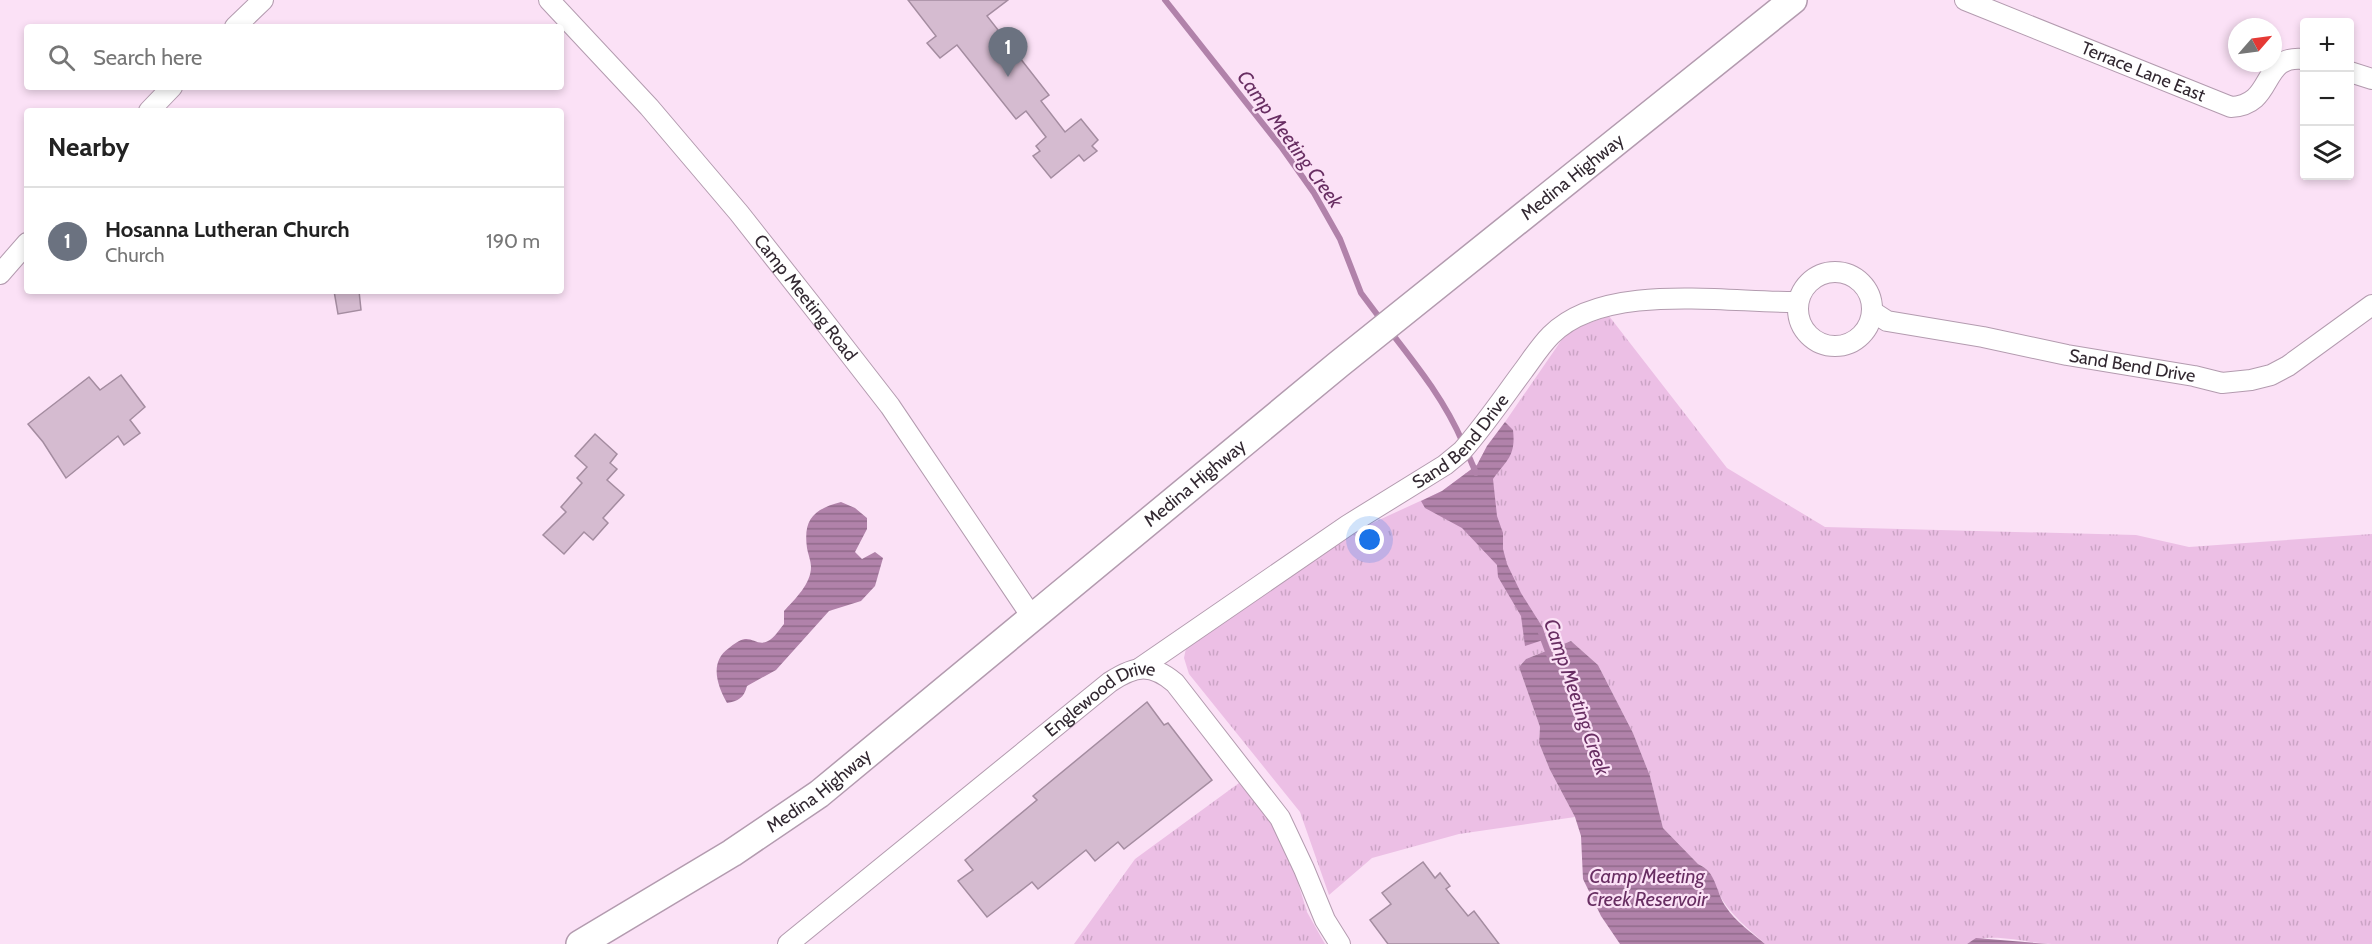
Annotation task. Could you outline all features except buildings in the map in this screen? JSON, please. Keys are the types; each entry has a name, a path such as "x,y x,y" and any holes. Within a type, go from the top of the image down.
{"main road":[{"name":"Medina Highway","path":"580,944 732,853 819,794 1339,364 1793,0"}],"street":[{"path":"238,24 263,0"},
{"name":"Camp Meeting Road","path":"549,0 649,107 739,213 817,312 890,406 1032,617"},
{"name":"Terrace Lane East","path":"1965,0 2231,107 2243,107 2253,102 2282,62 2300,59"},
{"path":"2354,74 2372,79"},
{"path":"152,108 169,90"},
{"path":"0,274 24,246"},
{"path":"1840,273 1858,279 1866,288 1873,312 1870,324 1859,339 1842,346 1830,347 1818,343 1801,326 1798,302 1803,290 1811,280 1822,274 1840,273"},
{"name":"Sand Bend Drive","path":"1140,668 1359,518 1445,465 1462,451 1552,334 1565,323 1592,309 1633,302 1683,299 1798,302"},
{"name":"Sand Bend Drive","path":"1873,312 1887,321 2222,383 2271,375 2288,366 2372,305"},
{"name":"Englewood Drive","path":"788,944 1110,682 1127,671 1140,668 1161,671 1175,683 1280,818 1325,920 1340,944"}],"green space":[{"path":"1609,316 1727,468 1825,527 2136,535 2189,547 2372,534 2372,944 2052,944 1985,938 1967,944 1765,944 1728,908 1707,869 1698,864 1663,828 1650,776 1633,733 1598,665 1571,641 1526,659 1519,667 1540,727 1539,743 1550,770 1575,817 1459,834 1372,858 1329,895 1300,812 1189,674 1184,658 1186,648 1355,531 1442,491 1477,465 1487,446 1565,335 1575,328"},
{"path":"1239,783 1267,817 1288,850 1307,912 1325,944 1074,944 1135,859"}],"water":[{"path":"1505,422 1513,430 1512,452 1493,479 1497,516 1503,533 1503,549 1507,564 1521,593 1543,628 1546,639 1525,646 1521,616 1498,577 1497,565 1462,528 1425,508 1421,501 1442,491 1477,465 1487,446"},
{"path":"841,502 855,508 867,518 867,529 855,552 862,559 875,552 883,558 875,586 861,601 829,611 776,670 747,686 740,698 727,703 718,681 719,660 729,648 741,640 748,639 762,643 768,641 784,624 784,611 802,591 810,573 811,565 806,538 809,523 817,512"},
{"name":"Camp Meeting Creek Reservoir","path":"1571,641 1598,665 1633,733 1650,776 1663,828 1698,864 1709,872 1726,907 1744,927 1765,944 1620,944 1601,916 1583,879 1581,836 1575,817 1550,770 1539,743 1540,727 1519,667 1526,659"},
{"path":"1976,938 2048,944 1967,944"}],"waterway":[{"name":"Camp Meeting Creek","path":"1165,0 1282,148 1314,193 1340,239 1361,293 1382,321"},
{"name":"Camp Meeting Creek","path":"1390,331 1421,371 1463,443"},
{"name":"Camp Meeting Creek","path":"1467,452 1476,473"},
{"name":"Camp Meeting Creek","path":"1541,633 1550,657"}],"place":[{"name":"Hosanna Lutheran Church","path":"1008,77"}]}
